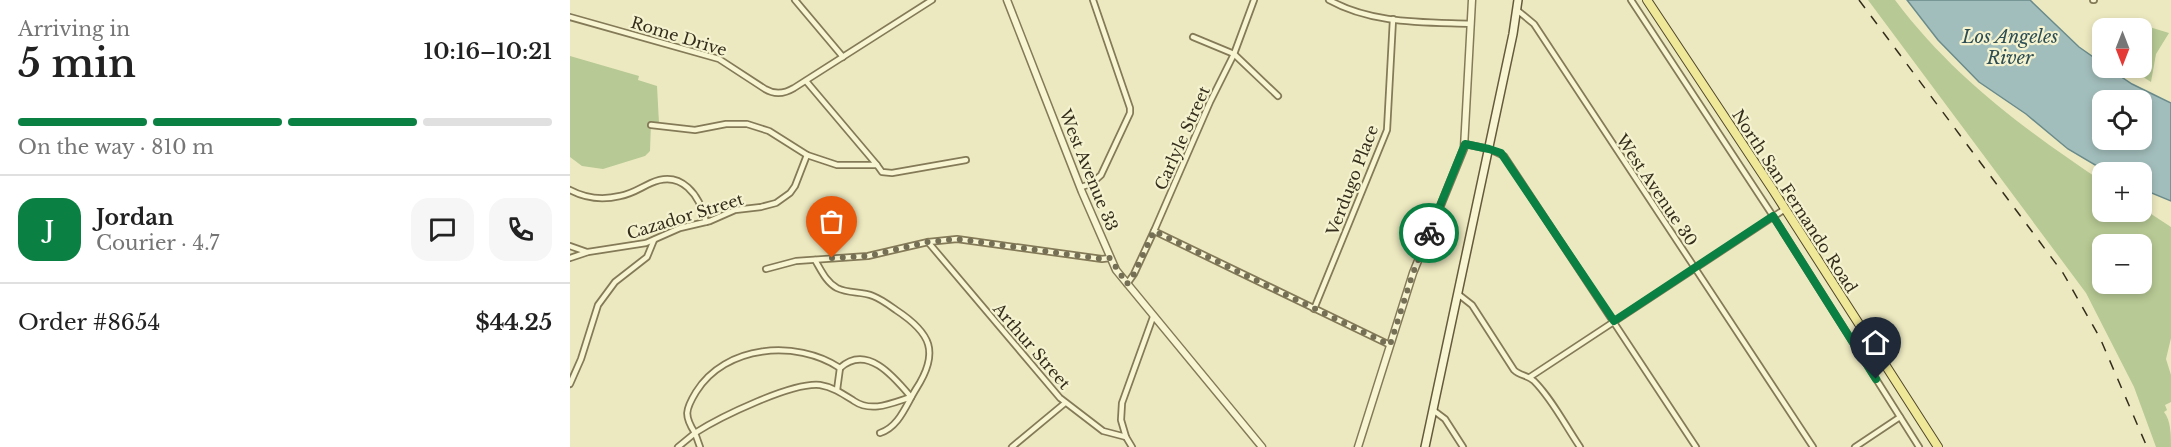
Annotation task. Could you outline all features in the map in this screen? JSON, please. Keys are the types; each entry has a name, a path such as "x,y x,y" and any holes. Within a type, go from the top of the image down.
{"main road":[{"path":"1425,447 1489,149 1518,0"},
{"name":"North San Fernando Road","path":"1647,0 1938,447"}],"street":[{"path":"795,0 843,57"},
{"path":"932,0 806,81 882,172 892,173 966,160"},
{"name":"West Avenue 33","path":"1007,0 1110,258 1153,317 1262,447"},
{"path":"1081,187 1090,184 1101,175 1130,113 1093,0"},
{"name":"Carlyle Street","path":"1127,284 1134,274 1210,102 1234,54 1254,0"},
{"path":"1329,0 1360,14 1393,19 1471,24"},
{"path":"1358,447 1413,273 1465,144 1472,0"},
{"name":"North San Fernando Road","path":"1631,0 1773,216 1919,447"},
{"name":"West Avenue 30","path":"1517,10 1534,24 1813,447"},
{"name":"Rome Drive","path":"570,17 719,59 772,93 788,92 806,81"},
{"name":"Verdugo Place","path":"1314,309 1387,130 1393,19"},
{"path":"1193,37 1234,54 1278,96"},
{"path":"651,125 695,130 726,124 747,124 770,130 807,155 837,165 877,165"},
{"path":"1465,144 1489,149 1504,156 1696,447"},
{"name":"Cazador Street","path":"570,258 588,252 654,240 680,228 706,222 735,210 770,205 784,198 795,186 807,155"},
{"path":"570,190 593,198 612,198 631,193 657,181 672,181 686,186 697,196 706,222"},
{"path":"1530,377 1785,209"},
{"path":"1154,231 1390,345"},
{"path":"766,269 796,261 868,256 928,242 957,239 1102,259 1110,258"},
{"path":"570,384 581,359 598,305 615,282 647,257 654,240"},
{"name":"Arthur Street","path":"928,242 1065,403 1103,431 1126,437"},
{"path":"570,246 588,252"},
{"path":"815,260 827,279 837,288 879,298 913,321 924,333 929,348 929,364 923,379 894,426 880,433"},
{"path":"1458,294 1472,305 1514,370 1530,377 1542,389 1580,447"},
{"path":"1132,447 1121,420 1122,404 1153,317"},
{"path":"700,447 686,419 687,409 692,398 711,374 729,361 740,356 765,351 789,352 832,362 840,368"},
{"path":"837,390 840,368 846,362 856,360 876,363 890,372 911,397"},
{"path":"678,447 695,433 723,416 793,388 812,385 837,390 856,402 870,407 883,406 911,397"},
{"path":"1012,447 1065,403"},
{"path":"1433,410 1445,419 1463,447"},
{"path":"1855,447 1900,417"}],"green space":[{"path":"1868,0 1895,0 1917,28 1965,77 2045,142 2092,174 2092,222 2152,222 2152,215 2171,227 2171,338 2166,359 2171,375 2171,402 2165,405 2167,410 2164,412 2171,433 2171,447 2156,447 2134,387 2086,293"},
{"path":"2152,28 2169,33 2156,54 2152,76"},
{"path":"570,56 639,76 638,80 657,86 659,123 651,123 650,151 645,156 603,169 582,166 570,157"}],"water":[{"name":"Los Angeles River","path":"1907,0 2030,0 2079,47 2092,56 2092,78 2123,78 2144,90 2092,90 2092,150 2152,150 2152,94 2171,103 2171,201 2152,193 2152,162 2092,163 2068,149 2026,114 1979,82 1938,40"}],"railway":[{"path":"1859,0 2063,273 2100,338 2147,447"}],"way so far":[{"path":"832,258 868,256 928,242 957,239 1102,259 1110,258 1127,284 1154,231 1390,345 1413,273 1429,233"}],"route":[{"path":"1429,233 1465,144 1501,153 1614,321 1773,216 1876,379"}]}
